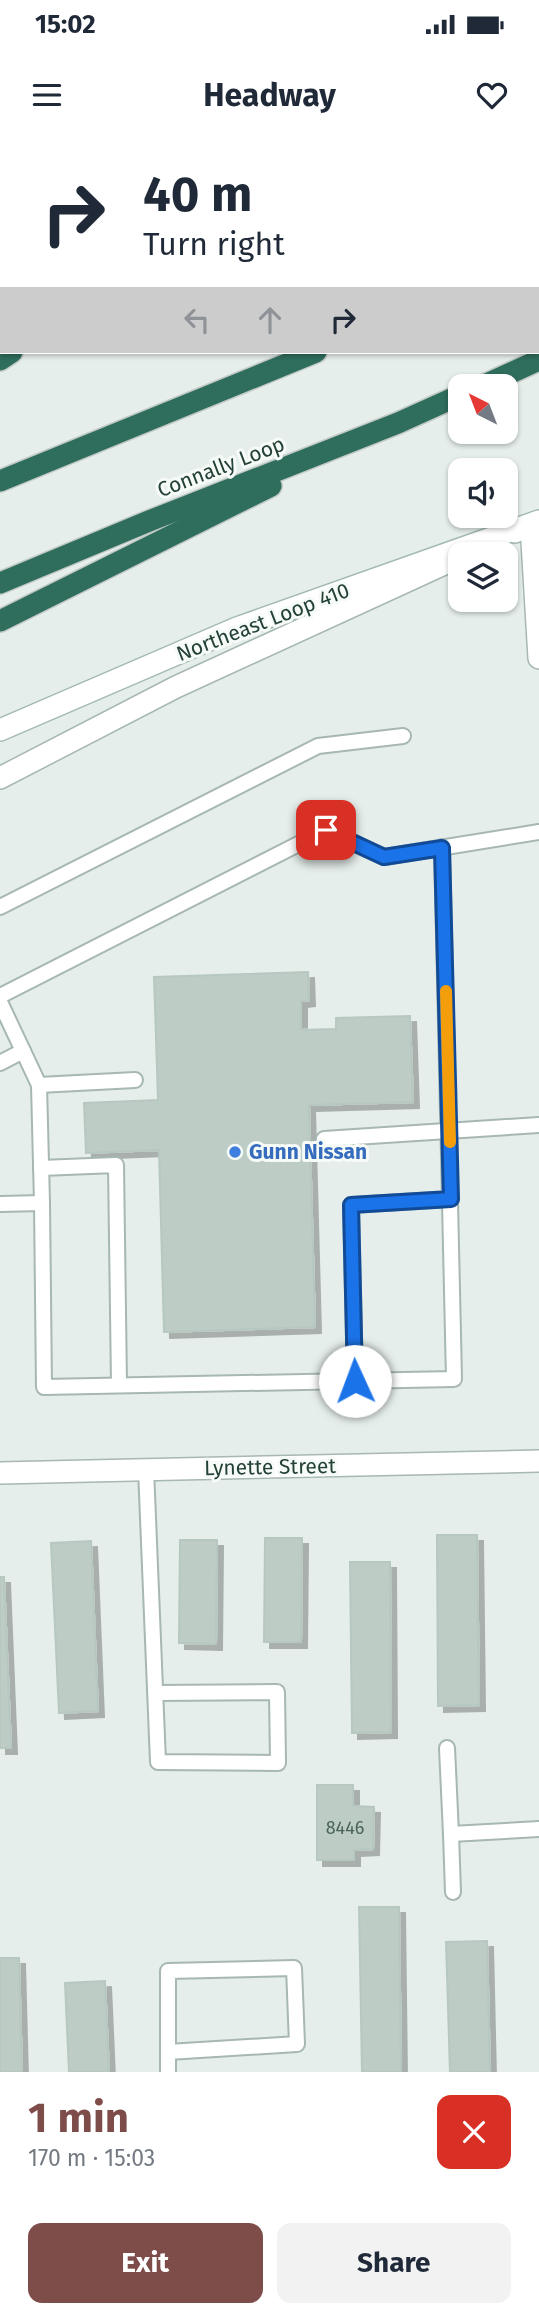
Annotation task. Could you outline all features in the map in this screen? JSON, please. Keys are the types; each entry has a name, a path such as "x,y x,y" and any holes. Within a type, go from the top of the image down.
{"highway":[{"path":"0,481 311,354"},
{"path":"508,374 539,360"},
{"name":"Connally Loop","path":"0,583 448,401"},
{"path":"0,621 398,423"}],"street":[{"name":"Northeast Loop 410","path":"494,542 535,523"},
{"name":"Northeast Loop 410","path":"0,730 237,628 535,523"},
{"path":"535,523 539,658"},
{"name":"Northeast Loop 410","path":"0,778 176,687 448,563"},
{"name":"Lynette Street","path":"0,1473 539,1461"}],"lane":[{"path":"0,907 318,746 402,736"},
{"path":"0,996 326,830 384,857 539,832"},
{"path":"0,1002 39,1085 44,1387 454,1379 442,848"},
{"path":"0,1063 23,1051"},
{"path":"39,1085 135,1080"},
{"path":"324,1139 539,1125"},
{"path":"41,1168 116,1165 119,1385"},
{"path":"355,1381 351,1205 451,1199"},
{"path":"0,1204 42,1203"},
{"path":"146,1469 155,1693 158,1762 278,1763 277,1692 155,1693"},
{"path":"447,1748 453,1892"},
{"path":"451,1834 539,1829"},
{"path":"168,2052 297,2044 294,1968 168,1971 168,2052 168,2072"}],"building":[{"name":"Gunn Nissan","path":"308,972 309,1000 301,1001 301,1030 336,1029 336,1018 410,1016 413,1102 309,1105 315,1327 164,1332 159,1150 86,1153 84,1103 158,1100 154,977"},
{"path":"437,1535 477,1535 479,1705 438,1706"},
{"path":"265,1538 302,1538 301,1642 264,1642"},
{"path":"180,1540 217,1540 216,1644 179,1643"},
{"path":"91,1541 98,1711 59,1713 51,1543"},
{"path":"350,1562 390,1562 391,1732 352,1733"},
{"path":"0,1577 4,1577 11,1748 0,1748"},
{"path":"317,1785 353,1785 353,1806 374,1807 373,1849 354,1850 354,1860 317,1860"},
{"path":"359,1907 399,1907 401,2072 362,2072"},
{"path":"487,1941 490,2072 450,2072 446,1942"},
{"path":"0,1958 19,1958 22,2072 0,2072"},
{"path":"105,1981 109,2072 69,2072 65,1983"}],"slow traffic":[{"path":"446,991 450,1142"}],"place":[{"name":"Gunn Nissan","path":"235,1152"}],"route":[{"path":"326,830 384,857 442,848 451,1199 351,1205 355,1381"}]}
